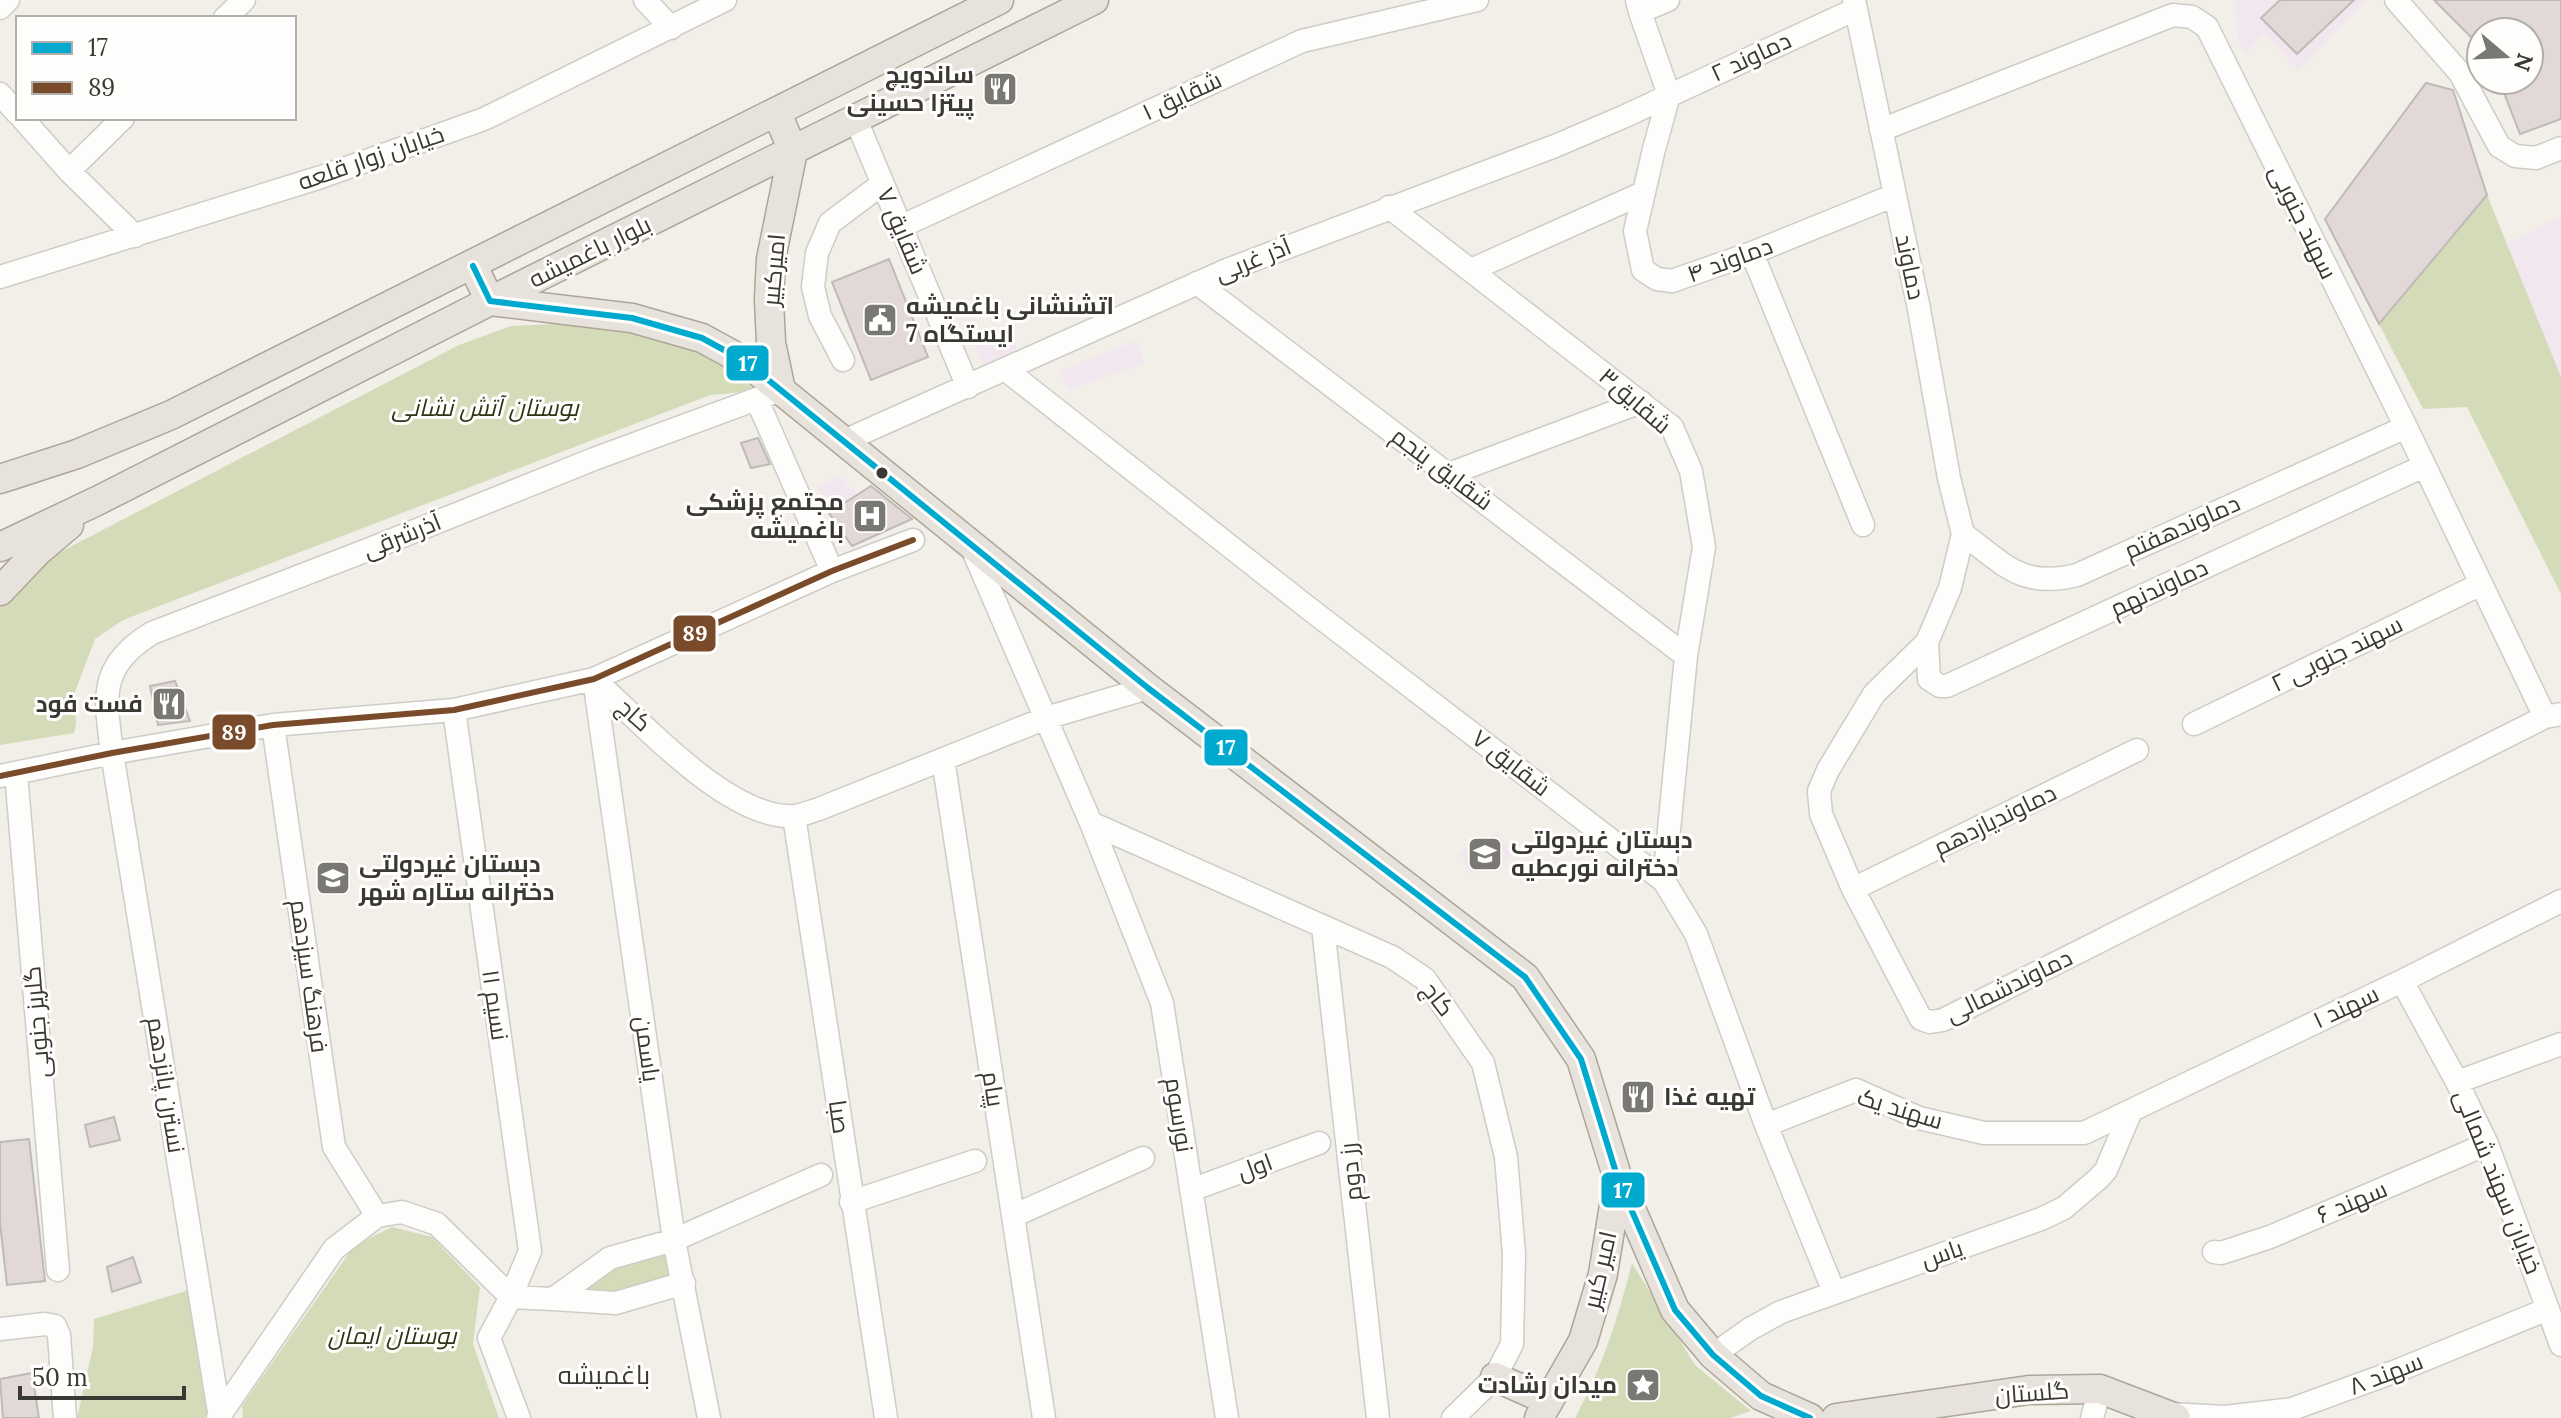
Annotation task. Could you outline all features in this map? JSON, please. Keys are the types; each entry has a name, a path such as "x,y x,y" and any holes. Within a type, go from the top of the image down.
{"main road":[{"name":"بلوار باغمیشه","path":"0,479 77,454 171,415 999,0"},
{"name":"بلوار باغمیشه","path":"0,547 1094,0"},
{"path":"777,113 793,151"},
{"name":"امیرکبیر","path":"769,395 771,259 793,151"},
{"path":"473,266 490,301"},
{"name":"امیر کبیر","path":"490,301 632,318 702,338 746,362 769,395 844,441 1148,688 1525,977 1581,1059 1618,1179 1603,1274 1583,1341 1544,1409"},
{"path":"0,591 37,552 99,500"},
{"path":"1618,1179 1675,1310 1713,1355 1761,1396 1810,1418"},
{"path":"1495,1377 1544,1409"},
{"name":"گلستان","path":"1836,1418 2029,1390 2100,1389 2175,1417"}],"street":[{"path":"0,8 8,0"},
{"path":"227,16 244,0"},
{"path":"645,0 671,28"},
{"name":"خیابان زوار قلعه","path":"0,277 321,177 484,119 671,28 692,7 725,0"},
{"name":"شقایق ۱","path":"900,227 1302,41 1477,0"},
{"path":"1668,0 1638,6 1669,95"},
{"path":"2396,0 2460,73 2499,146 2515,156 2536,158 2561,148"},
{"name":"دماوند ۲","path":"1669,95 1855,4"},
{"name":"دماوند","path":"1855,4 1949,478 1963,534"},
{"name":"سهند جنوبی","path":"1881,130 2173,15 2192,17 2207,27 2481,584 2553,716"},
{"path":"1659,73 1669,95"},
{"path":"0,94 16,112"},
{"name":"دماوند ۴","path":"1669,95 1635,231 1643,270 1657,279 1672,281 1752,253 1895,195"},
{"name":"آذر غربی","path":"844,441 1197,283 1555,146 1669,95"},
{"path":"24,120 69,171 135,236"},
{"path":"69,171 121,120"},
{"name":"شقایق ۷","path":"856,120 968,387"},
{"path":"843,360 820,316 813,287 817,253 830,223 882,184"},
{"path":"1471,270 1643,193"},
{"name":"شقایق۳","path":"1389,207 1672,427 1691,471 1704,547 1686,656 1664,881"},
{"path":"1752,253 1863,525"},
{"name":"شقایق پنجم","path":"1197,283 1686,656"},
{"name":"شقایق ۷","path":"1006,370 1307,607 1664,881 1696,934 1766,1125 1834,1292"},
{"path":"769,395 832,571"},
{"name":"آذرشرقی","path":"112,753 107,709 108,684 130,646 152,633 594,459 769,395"},
{"path":"1449,474 1641,402"},
{"name":"دماوندهفتم","path":"1963,534 2012,571 2031,579 2055,581 2077,575 2406,427"},
{"name":"دماوندنهم","path":"1927,642 1929,679 1934,684 1947,686 2424,466"},
{"name":"دماوندشمالی","path":"1963,534 1950,588 1927,642 1874,694 1828,770 1819,791 1821,814 1853,889 1921,1019 1937,1022 2553,716"},
{"path":"594,679 832,571 913,540"},
{"path":"971,545 1091,823"},
{"name":"سهند جنوبی ۲","path":"2194,724 2481,584"},
{"name":"کاج","path":"8,775 273,725 454,710 594,679 707,782 759,810 794,816 819,809 1046,718 1148,688"},
{"name":"یاسمن","path":"594,679 674,1240 709,1418"},
{"name":"نسیم ۱۱","path":"454,710 530,1251 511,1297 489,1338 519,1418"},
{"name":"فرهنگ سیزدهم","path":"273,725 334,1147 377,1216"},
{"name":"دماوندیازدهم","path":"1853,889 2137,750"},
{"name":"نسترن پانزدهم","path":"112,753 219,1417"},
{"name":"پیام","path":"943,759 1044,1418"},
{"name":"گلریز جنوبی","path":"8,775 58,1270"},
{"name":"صبا","path":"794,816 886,1418"},
{"name":"کاج","path":"1091,823 1392,957 1425,979 1483,1063 1506,1157 1514,1254 1512,1344 1495,1377 1453,1418"},
{"name":"نورسوم","path":"1091,823 1162,1003 1227,1418"},
{"name":"سهند ۱","path":"2131,1111 2561,901"},
{"name":"رز دوم","path":"1323,927 1378,1418"},
{"name":"خیابان سهند شمالی","path":"2402,981 2487,1144 2561,1345"},
{"path":"2457,1082 2561,1044"},
{"name":"سهند یک","path":"1766,1125 1856,1090 1919,1118 1984,1133 2084,1133 2131,1111"},
{"name":"یاس","path":"1713,1355 1781,1312 2064,1208 2106,1170 2131,1111"},
{"name":"اول","path":"1191,1190 1319,1143"},
{"name":"سهند ۶","path":"2214,1252 2221,1253 2270,1237 2487,1144"},
{"path":"1013,1216 1143,1158"},
{"path":"851,1202 975,1161"},
{"path":"553,1299 610,1258 674,1240 821,1175"},
{"path":"219,1417 334,1249 377,1216 402,1212 437,1224 511,1297 616,1303 684,1283"},
{"name":"سهند ۸","path":"2175,1417 2225,1417 2292,1409 2399,1370 2548,1309"},
{"path":"0,1329 45,1324 55,1326 59,1335 65,1418"},
{"path":"2092,1418 2100,1389"}],"shaded area":[{"path":"2235,0 2367,0 2298,71 2265,34 2245,54 2237,37"},
{"path":"2561,216 2561,377 2560,378 2507,244"},
{"path":"1007,325 1022,363 985,371 971,339"},
{"path":"1137,340 1144,363 1070,390 1058,371"},
{"path":"838,475 858,494 829,513 818,488"},
{"name":"دبستان غیردولتی دخترانه نورعطیه","path":"1499,832 1511,856 1472,875 1459,853"},
{"name":"دبستان غیردولتی دخترانه ستاره شهر","path":"345,860 352,887 320,895 315,869"}],"green space":[{"path":"2487,195 2561,377 2561,594 2467,407 2423,409 2379,324"},
{"name":"بوستان آتش نشانی","path":"598,322 687,344 727,364 755,391 710,395 123,620 95,639 75,692 74,733 0,745 0,606 39,563 459,345 511,326"},
{"name":"بوستان ایمان","path":"392,1227 432,1237 480,1287 473,1344 499,1418 243,1418 242,1406 354,1246"},
{"path":"670,1248 677,1279 620,1296 571,1291 612,1264"},
{"path":"1632,1263 1695,1365 1751,1411 1730,1418 1575,1418 1608,1342"},
{"path":"189,1290 209,1411 204,1418 77,1418 93,1347 94,1319"}],"building":[{"path":"2280,0 2354,0 2297,54 2261,18"},
{"path":"2434,0 2561,0 2561,119 2520,134 2505,96 2545,96 2545,16 2465,16 2465,31"},
{"path":"2426,83 2453,90 2487,195 2379,324 2325,219"},
{"name":"اتشنشانی باغمیشه ایستگاه 7","path":"889,259 928,357 871,380 832,282"},
{"path":"758,438 770,464 751,468 741,443"},
{"name":"مجتمع پزشکی باغمیشه","path":"871,486 912,519 852,546 829,513"},
{"name":"فست فود","path":"175,681 190,721 158,725 150,686"},
{"path":"114,1117 120,1140 90,1147 85,1125"},
{"path":"29,1139 45,1281 7,1285 0,1223 0,1142"},
{"path":"133,1257 141,1282 112,1292 107,1267"},
{"path":"32,1373 39,1418 3,1418 0,1379"}],"transit line":[{"name":"17","path":"473,266 490,301 632,318 702,338 746,362 1148,688 1525,977 1581,1059 1618,1179 1675,1310 1713,1355 1761,1396 1810,1418"},
{"name":"89","path":"0,776 273,725 454,710 594,679 832,571 913,540"}],"place":[{"name":"ساندویچ پیتزا حسینی","path":"1000,89"},
{"name":"اتشنشانی باغمیشه ایستگاه 7","path":"880,320"},
{"name":"مجتمع پزشکی باغمیشه","path":"870,516"},
{"name":"فست فود","path":"169,704"},
{"name":"دبستان غیردولتی دخترانه نورعطیه","path":"1485,854"},
{"name":"دبستان غیردولتی دخترانه ستاره شهر","path":"333,878"},
{"name":"تهیه غذا","path":"1638,1097"},
{"name":"میدان رشادت","path":"1643,1385"}],"district":[{"name":"باغمیشه","path":"604,1375"}]}
